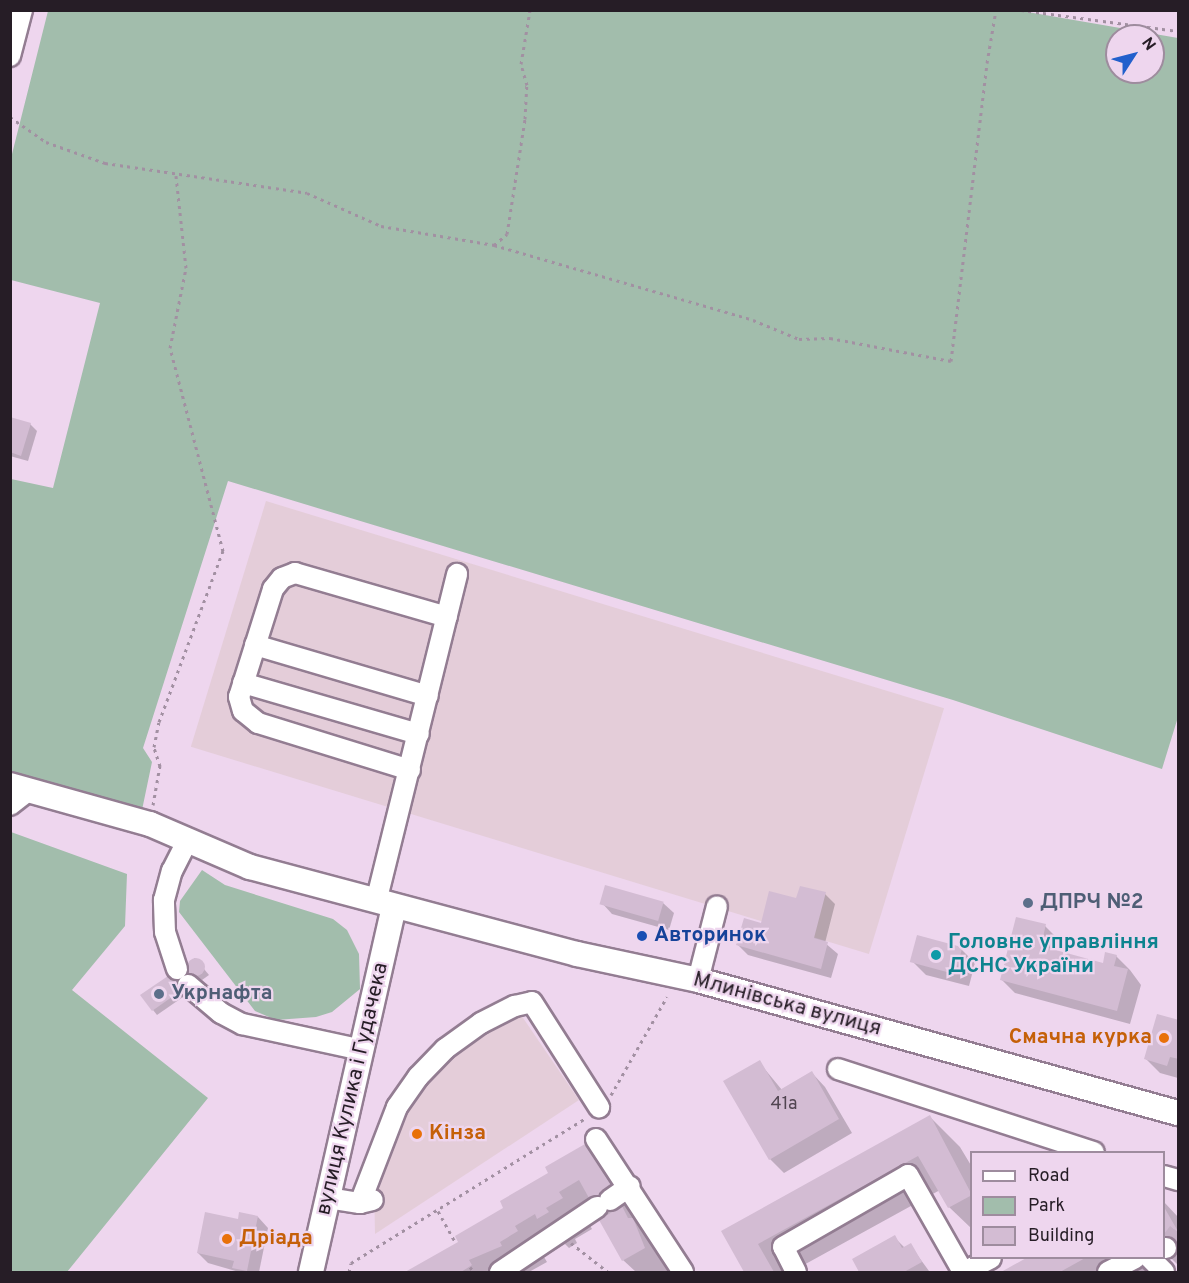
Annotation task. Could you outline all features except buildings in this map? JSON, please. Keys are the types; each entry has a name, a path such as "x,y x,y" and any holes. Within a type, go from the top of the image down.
{"main road":[{"name":"Млинівська вулиця","path":"20,788 150,824 250,867 577,954 698,980 1179,1113"},
{"name":"вулиця Кулика і Гудачека","path":"311,1272 362,1050 385,904"}],"street":[{"path":"10,56 22,10"},
{"path":"410,770 258,723 243,711 238,697 273,589 282,578 296,573 447,617"},
{"path":"385,904 410,770 457,574"},
{"path":"255,645 428,696"},
{"path":"243,682 419,734"},
{"path":"10,805 20,788"},
{"path":"188,840 172,871 164,900 165,932 182,977 221,1013 242,1024 362,1050"},
{"path":"698,980 717,906"},
{"path":"328,1198 367,1201 397,1107 418,1077 463,1036 515,1006 532,1002 599,1107"},
{"path":"838,1069 1091,1151"},
{"path":"596,1139 630,1186 683,1272"},
{"path":"796,1272 783,1247 908,1175 963,1272 987,1259"},
{"path":"501,1272 630,1186"},
{"path":"1164,1272 1167,1244"},
{"path":"1108,1272 1131,1259"}],"path":[{"path":"494,244 507,234 525,119 527,85 521,64 530,10"},
{"path":"10,117 46,142 105,163 176,176 308,193 381,226 494,244 753,320 799,339 830,338 951,361 979,121 996,10"},
{"path":"1021,10 1179,32"},
{"path":"150,824 159,766 154,747 159,722 223,550 170,348 186,268 176,176"},
{"path":"349,1272 351,1263 438,1211 599,1107 616,1089 667,997"},
{"path":"438,1211 456,1243"},
{"path":"558,1232 608,1272"},
{"path":"470,1267 474,1272"}],"shaded area":[{"name":"Авторинок","path":"266,501 944,708 869,954 191,747"},
{"path":"519,1012 579,1100 375,1234 374,1181 403,1109 447,1053"}],"green space":[{"path":"1016,10 1105,25 1105,84 1165,84 1165,36 1178,38 1178,717 1162,769 953,700 228,481 143,748 152,762 142,810 30,790 11,805 11,479 53,488 100,303 11,280 11,158 48,11"},
{"path":"11,832 127,874 125,926 72,990 208,1098 67,1272 11,1272"},
{"path":"202,870 225,885 333,919 347,930 359,954 360,989 332,1012 316,1017 276,1020 255,1011 179,912 180,901"}],"tunnel":[{"path":"1166,1248 1178,1232"}],"place":[{"name":"ДПРЧ №2","path":"1028,903"},
{"name":"Авторинок","path":"642,936"},
{"name":"Головне управління ДСНС України","path":"936,955"},
{"name":"Укрнафта","path":"159,994"},
{"name":"Смачна курка","path":"1164,1038"},
{"name":"Кінза","path":"417,1134"},
{"name":"Дріада","path":"227,1239"}]}
